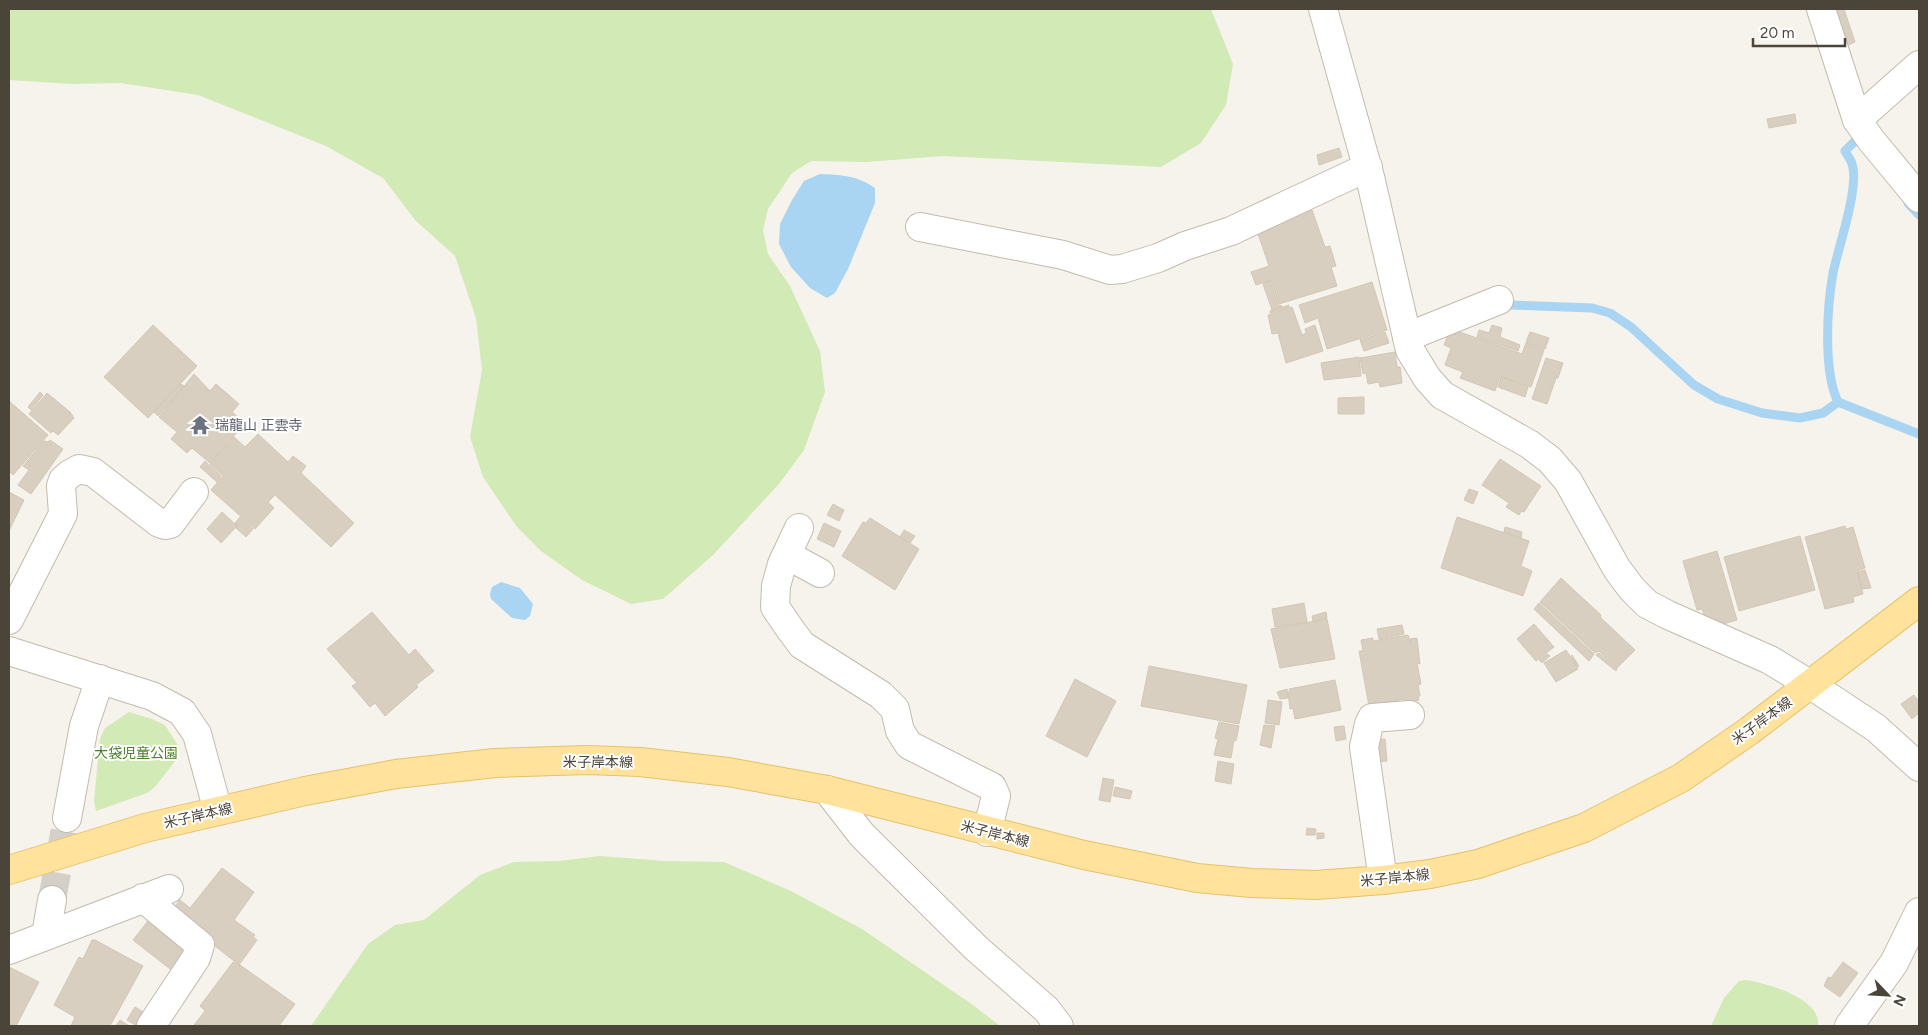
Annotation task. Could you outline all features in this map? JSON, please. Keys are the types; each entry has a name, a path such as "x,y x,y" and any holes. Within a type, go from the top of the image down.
{"main road":[{"name":"米子岸本線","path":"9,870 145,828 305,791 396,774 504,763 587,760 640,762 728,772 828,790 1084,856 1197,878 1252,883 1316,885 1430,874 1478,864 1584,828 1681,778 1811,685 1919,601"}],"street":[{"path":"1322,9 1368,167 1410,350 1426,378 1442,395 1529,444 1550,460 1568,480 1617,569 1632,589 1647,604 1770,660 1876,728 1919,767"},
{"path":"1821,9 1857,120 1919,198"},
{"path":"1857,120 1919,64"},
{"path":"920,227 1063,255 1110,270 1122,269 1232,231 1368,167"},
{"path":"1407,337 1499,300"},
{"path":"9,620 63,514 61,486 63,480 70,474 79,470 93,472 159,523 165,525 170,524 194,492"},
{"path":"799,528 782,564 776,586 775,607 802,645 881,695 895,709 900,731 909,745 992,787 996,796 987,832"},
{"path":"787,555 820,573"},
{"path":"9,651 152,696 182,712 197,734 218,811"},
{"path":"67,818 84,726 100,680"},
{"path":"1383,880 1364,747 1372,718 1410,715"},
{"path":"828,790 862,835 976,948 1046,1009 1059,1026"},
{"path":"9,950 168,889"},
{"path":"143,898 200,945 196,958 151,1026"},
{"path":"46,935 52,900"},
{"path":"1848,1026 1894,963 1919,912"}],"green space":[{"path":"9,9 1211,9 1233,64 1226,105 1201,143 1161,167 944,156 866,162 811,161 792,173 768,209 763,230 768,254 790,286 820,351 825,392 804,450 779,484 713,555 663,599 631,604 582,580 541,551 517,527 483,477 470,437 482,370 476,318 455,256 416,221 383,178 326,146 198,95 121,83 72,84 9,80"},
{"name":"大袋児童公園","path":"129,712 165,725 179,747 178,757 155,787 147,793 96,811 94,801 100,739 105,728"},
{"path":"600,856 665,861 724,862 791,891 862,929 973,1005 1000,1026 311,1026 368,944 395,925 424,920 480,875 514,862 559,861"},
{"path":"1746,980 1779,989 1803,1000 1817,1016 1818,1026 1711,1026 1724,998 1739,981"}],"water":[{"path":"820,174 855,178 875,188 875,203 848,269 835,293 827,298 810,288 791,267 779,244 780,224 792,200 804,181"},
{"path":"501,582 520,588 533,604 530,616 525,620 512,618 491,599 492,587"}],"building":[{"path":"1835,9 1844,9 1855,42 1846,46"},
{"path":"1795,114 1796,123 1769,128 1767,119"},
{"path":"1339,148 1342,157 1319,165 1317,155"},
{"path":"1312,210 1325,247 1330,246 1336,266 1331,267 1337,286 1279,304 1271,280 1256,285 1251,272 1269,266 1257,231 1263,226"},
{"path":"1270,281 1278,305 1282,306 1272,310 1263,284"},
{"path":"1372,282 1387,330 1327,349 1318,318 1305,323 1299,305"},
{"path":"1289,305 1289,307 1270,313 1270,311"},
{"path":"1292,307 1302,335 1306,333 1305,329 1315,325 1323,351 1286,363 1278,333 1272,334 1268,315"},
{"path":"153,325 197,366 148,418 104,377"},
{"path":"1492,325 1502,328 1500,337 1520,345 1518,351 1477,337 1479,330 1489,333"},
{"path":"1457,331 1522,354 1526,343 1544,350 1531,387 1500,376 1495,391 1460,378 1463,372 1445,365 1451,348 1444,345 1449,333 1455,335"},
{"path":"1385,332 1389,343 1364,351 1360,340"},
{"path":"1530,332 1549,338 1545,349 1526,342"},
{"path":"1395,352 1397,367 1400,367 1402,383 1380,387 1379,382 1368,384 1366,373 1363,374 1360,358"},
{"path":"1359,357 1361,376 1324,380 1321,363"},
{"path":"1546,358 1563,363 1547,404 1532,399"},
{"path":"194,374 210,391 216,384 239,404 232,412 245,423 210,463 192,448 187,453 171,439 177,432 159,417"},
{"path":"1501,377 1528,387 1525,397 1498,387"},
{"path":"181,384 184,386 158,416 154,412"},
{"path":"40,392 43,395 31,410 28,407"},
{"path":"47,393 70,412 74,418 58,435 53,431 51,433 29,414"},
{"path":"1364,397 1364,414 1338,414 1338,398"},
{"path":"9,401 48,435 13,475 9,471"},
{"path":"258,434 288,462 293,456 306,466 301,473 354,523 331,547 275,495 268,502 274,508 255,529 211,490 223,476 210,464 234,437 245,447"},
{"path":"50,440 63,449 31,494 18,485 29,470 23,466 44,441 48,442"},
{"path":"1500,459 1541,486 1524,512 1521,511 1519,515 1506,507 1509,503 1482,485"},
{"path":"205,461 221,476 217,482 200,467"},
{"path":"1469,489 1478,492 1473,504 1464,500"},
{"path":"9,492 24,500 9,531"},
{"path":"833,504 844,510 839,521 827,515"},
{"path":"222,512 237,526 221,543 207,529"},
{"path":"240,517 253,529 246,537 236,528 238,526 235,523"},
{"path":"1457,517 1529,541 1521,566 1532,571 1523,596 1441,568"},
{"path":"870,518 919,549 895,590 842,556 863,522 866,523"},
{"path":"824,523 841,531 834,547 817,539"},
{"path":"1845,526 1846,529 1853,527 1865,568 1857,571 1863,594 1853,597 1854,602 1825,609 1805,537"},
{"path":"1505,527 1522,532 1521,538 1504,532"},
{"path":"904,530 915,536 910,543 900,537"},
{"path":"1800,536 1815,590 1739,611 1724,557"},
{"path":"1717,551 1737,620 1716,626 1707,622 1702,609 1697,610 1683,561"},
{"path":"1865,570 1871,588 1862,589 1858,572"},
{"path":"1561,578 1635,650 1617,668 1599,651 1595,653 1540,602"},
{"path":"1304,603 1307,622 1275,627 1272,609"},
{"path":"1539,603 1594,654 1589,661 1534,609"},
{"path":"372,612 409,655 415,649 434,671 416,685 418,687 385,716 375,703 370,707 352,686 357,683 327,649"},
{"path":"1326,612 1327,618 1313,621 1312,616"},
{"path":"1327,619 1335,659 1280,668 1271,629"},
{"path":"1534,624 1554,647 1536,661 1517,639"},
{"path":"1402,625 1404,634 1379,639 1377,629"},
{"path":"1408,635 1411,643 1410,639 1417,638 1420,664 1417,663 1421,684 1418,685 1419,700 1405,703 1404,699 1369,706 1359,651 1363,651 1361,640 1373,638 1373,641"},
{"path":"1566,650 1578,669 1556,682 1544,663"},
{"path":"1599,653 1617,669 1616,671 1596,655"},
{"path":"1547,654 1550,656 1542,663 1539,660"},
{"path":"1572,655 1579,666 1577,667"},
{"path":"1149,666 1247,685 1239,724 1141,706"},
{"path":"1075,679 1116,701 1087,757 1046,736"},
{"path":"1335,680 1341,710 1295,719 1293,708 1290,709 1289,689"},
{"path":"1287,689 1288,698 1280,699 1277,692"},
{"path":"1914,695 1919,702 1919,713 1912,719 1901,704"},
{"path":"1268,700 1282,702 1279,725 1265,723"},
{"path":"1219,722 1239,726 1231,758 1214,755 1218,739 1215,738"},
{"path":"1264,725 1275,726 1271,748 1260,745"},
{"path":"1344,726 1346,739 1336,741 1334,727"},
{"path":"1385,739 1387,761 1375,762 1373,740"},
{"path":"1218,761 1234,764 1231,784 1215,781"},
{"path":"1103,778 1114,780 1110,802 1099,800"},
{"path":"1115,787 1132,791 1130,799 1113,796"},
{"path":"1307,828 1316,829 1315,835 1306,835"},
{"path":"1317,833 1324,833 1324,838 1317,839"},
{"path":"222,868 254,892 234,920 255,935 253,937 257,940 239,965 171,911 180,900 190,908"},
{"path":"152,916 193,948 174,972 133,940"},
{"path":"92,940 143,966 110,1026 71,1026 75,1017 54,1005 79,957 83,959"},
{"path":"233,962 295,1004 279,1026 194,1025 205,1011 200,1006"},
{"path":"1843,962 1858,973 1840,997 1824,986 1828,977 1831,978"},
{"path":"9,967 39,982 16,1026 9,1024"},
{"path":"135,1007 145,1013 137,1026 127,1020"},
{"path":"120,1020 129,1026 116,1026"}],"waterway":[{"path":"1855,141 1845,151 1852,164 1854,174 1853,187 1833,273 1829,303 1828,357 1833,389 1838,402 1919,434"},
{"path":"1908,203 1919,215"},
{"path":"1511,305 1592,308 1610,313 1631,327 1694,385 1718,399 1762,413 1800,418 1823,413 1838,402"}],"tunnel":[{"path":"52,900 67,818"}],"place":[{"name":"瑞龍山 正雲寺","path":"200,425"}]}
